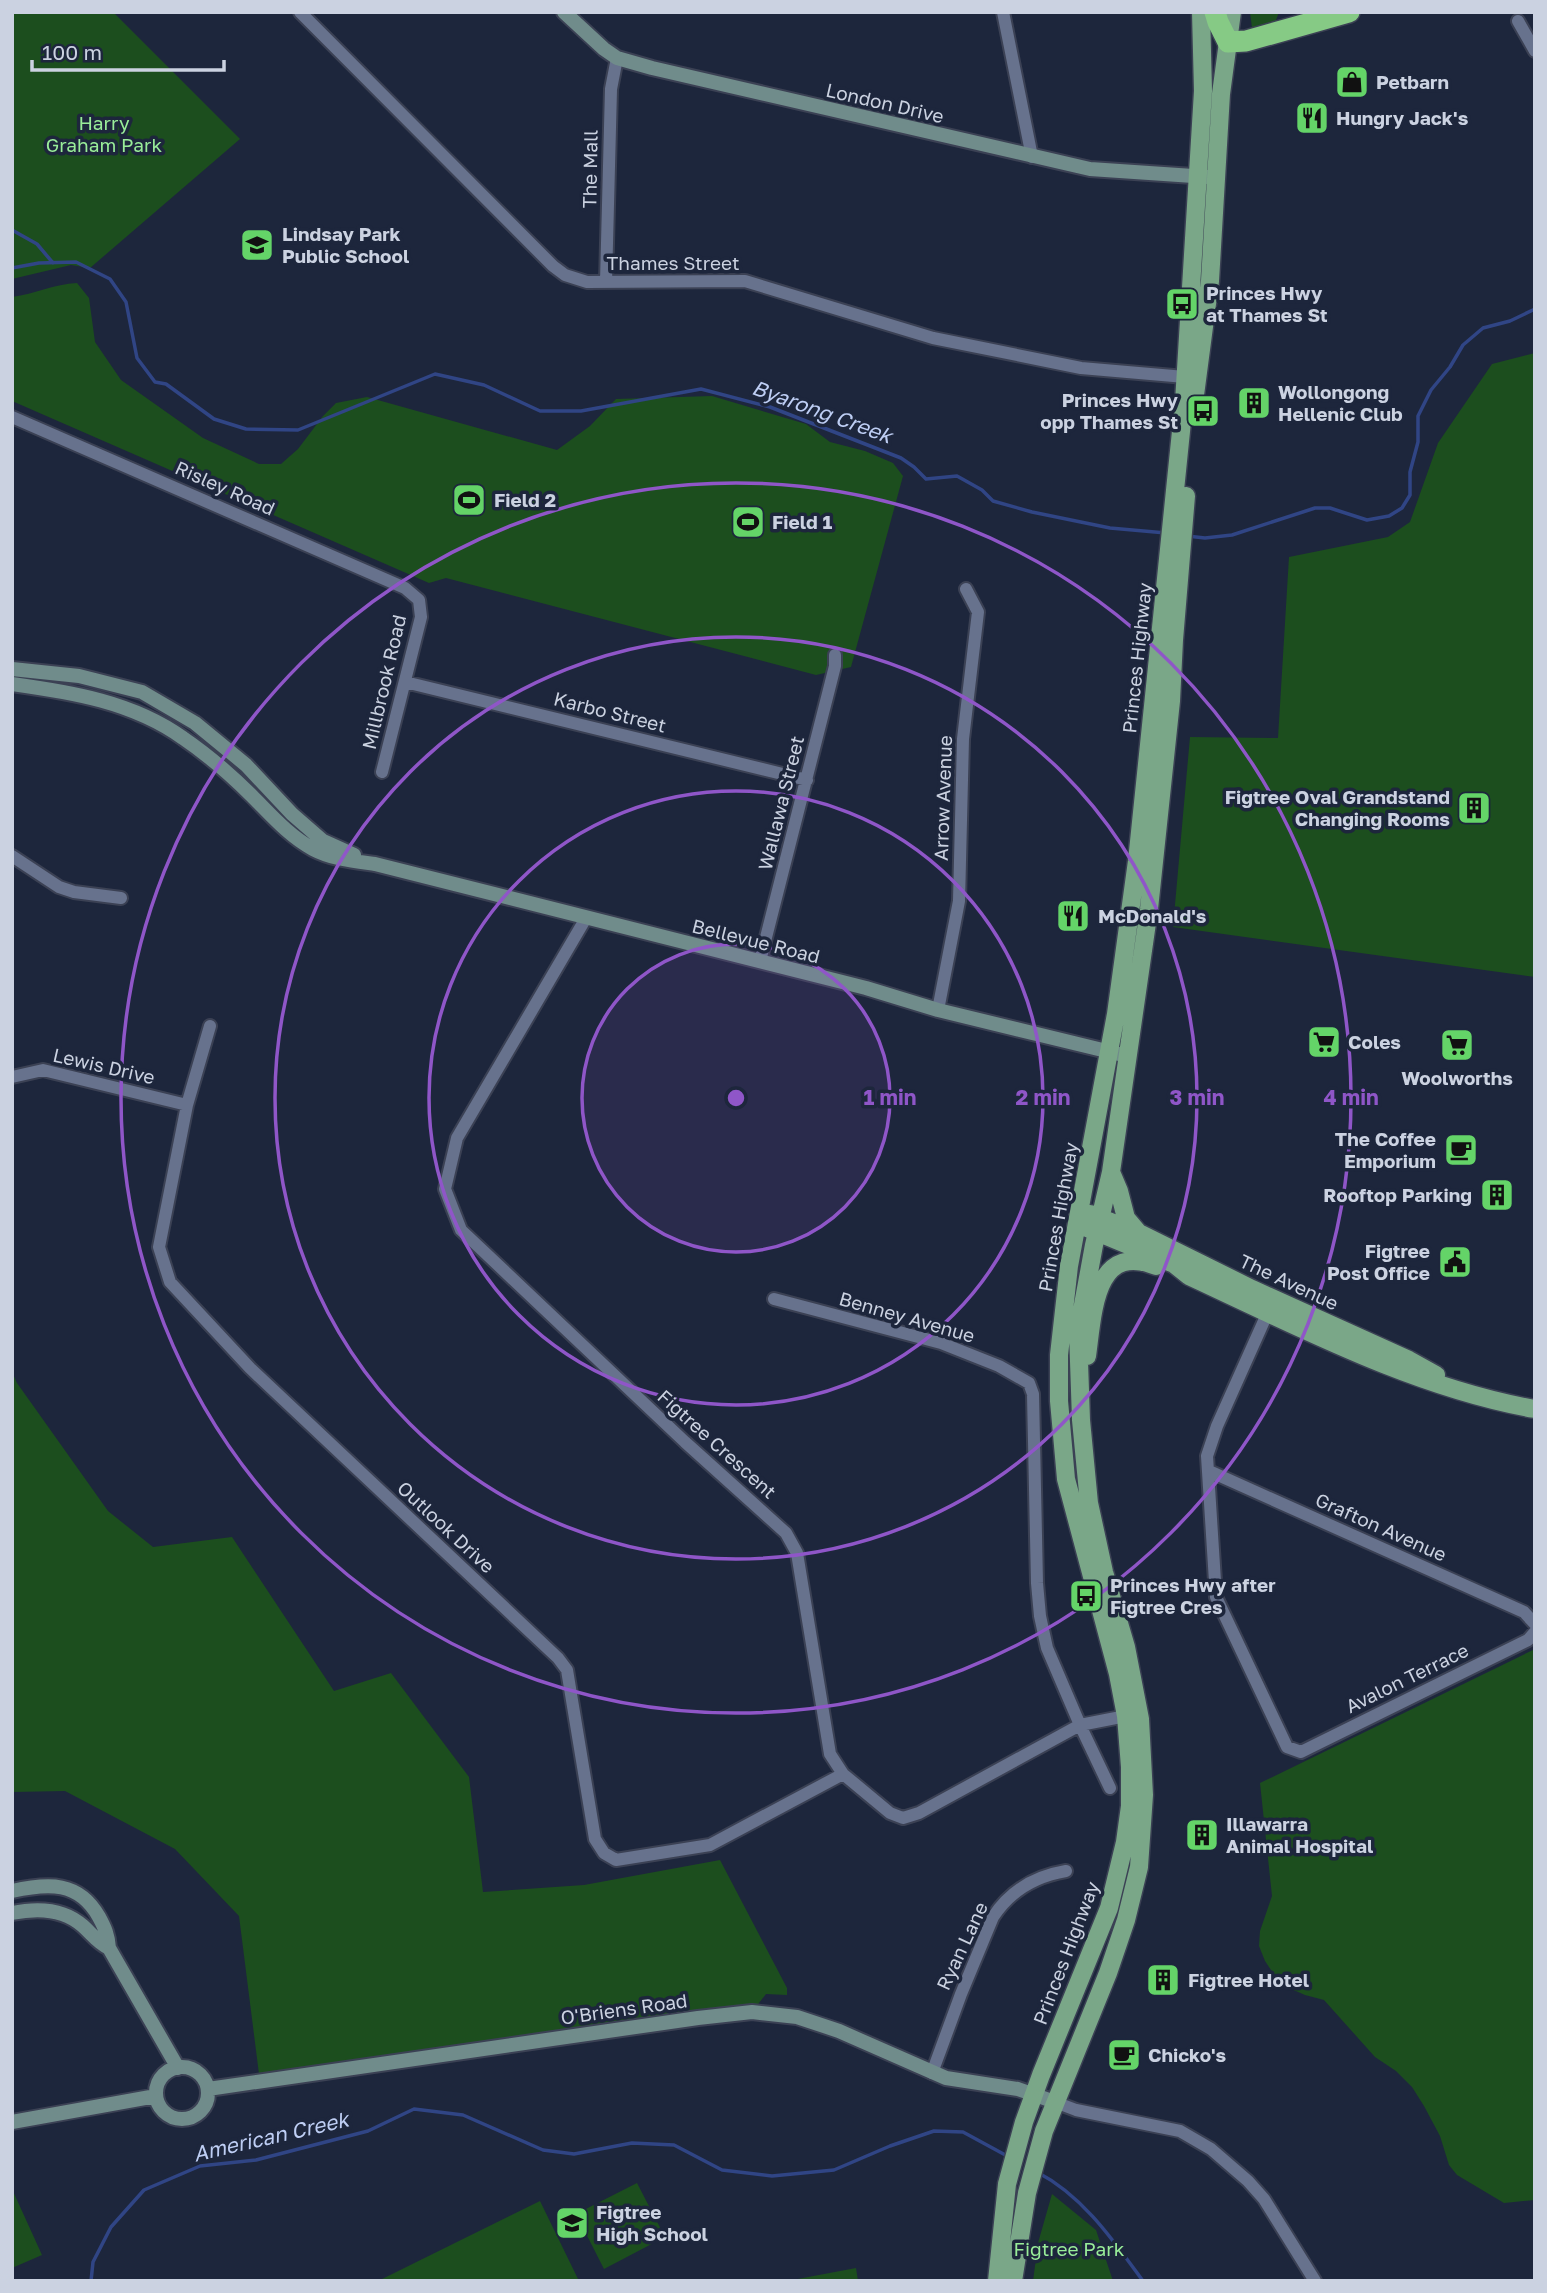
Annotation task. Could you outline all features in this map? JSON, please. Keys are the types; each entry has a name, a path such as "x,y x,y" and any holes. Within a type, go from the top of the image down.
{"highway":[{"path":"1215,12 1217,22 1228,42 1247,41 1349,12"}],"main road":[{"name":"Princes Highway","path":"1178,519 1210,281 1201,12"},
{"name":"Princes Highway","path":"997,2281 1007,2184 1023,2126 1109,1908 1121,1861 1129,1807 1130,1767 1126,1716 1118,1674 1071,1503 1062,1444 1059,1401 1061,1327 1069,1266 1116,1014 1137,861 1175,556 1185,377 1207,177 1231,12"},
{"name":"Princes Highway","path":"1013,2281 1027,2193 1044,2132 1108,1973 1126,1920 1139,1867 1144,1795 1140,1719 1126,1647 1088,1503 1081,1420 1078,1332 1111,1172 1155,868 1171,701 1175,556"},
{"path":"1111,1172 1119,1191 1124,1215 1139,1233"},
{"name":"The Avenue","path":"1079,1217 1139,1233 1259,1293 1409,1360 1478,1395"},
{"name":"The Avenue","path":"1099,1224 1174,1264 1189,1276 1405,1373 1535,1409"},
{"path":"1081,1420 1091,1326 1100,1285 1107,1273 1120,1263 1132,1259 1189,1276"}],"street":[{"name":"Thames Street","path":"300,12 557,269 574,279 606,282 745,281 933,338 1081,368 1185,377"},
{"name":"London Drive","path":"564,12 617,58 1090,169 1207,177"},
{"path":"1003,12 1032,157"},
{"path":"1518,21 1535,51"},
{"name":"The Mall","path":"606,282 611,89 617,58"},
{"name":"Risley Road","path":"12,416 405,588 419,600"},
{"name":"Arrow Avenue","path":"938,1010 959,901 963,739 978,612 966,589"},
{"name":"Millbrook Road","path":"382,772 421,617 419,600"},
{"name":"Wallawa Street","path":"760,961 835,666 835,655"},
{"name":"Bellevue Road","path":"12,669 79,676 142,692 195,723 246,765 292,814 323,841 374,864"},
{"name":"Karbo Street","path":"405,682 807,780"},
{"name":"Bellevue Road","path":"12,684 73,692 131,710 182,736 230,774 284,828 325,854 760,961 866,988 938,1010 1129,1055"},
{"path":"12,856 59,887 74,892 121,898"},
{"name":"Figtree Crescent","path":"586,918 457,1138 445,1189 461,1230 666,1424 786,1533 797,1553 830,1754 842,1774 890,1813 903,1818 919,1813 1080,1725 1126,1716"},
{"name":"Outlook Drive","path":"210,1026 187,1105 159,1247 170,1282 250,1368 558,1658 567,1670 595,1839 604,1853 616,1860 710,1845 842,1774"},
{"name":"Lewis Drive","path":"12,1077 43,1070 187,1105"},
{"name":"Benney Avenue","path":"774,1299 941,1343 1026,1380 1033,1394 1040,1616 1047,1648 1080,1725"},
{"path":"1209,1471 1207,1456 1210,1442 1268,1312"},
{"name":"Grafton Avenue","path":"1209,1471 1524,1612 1535,1624"},
{"name":"Avalon Terrace","path":"1209,1471 1216,1597 1287,1747 1293,1750 1301,1752 1528,1640 1535,1632"},
{"path":"1080,1725 1110,1788"},
{"name":"Ryan Lane","path":"932,2073 961,1994 1000,1906 1030,1882 1066,1871"},
{"path":"12,1891 46,1886 72,1890 81,1895 96,1912 108,1934 109,1948 178,2068"},
{"path":"12,1913 29,1910 58,1912 83,1925 97,1941 109,1948"},
{"name":"O'Briens Road","path":"208,2089 752,2012 797,2017 827,2026 932,2073 961,2081 1012,2087 1055,2102"},
{"path":"178,2068 197,2072 208,2089 203,2109 189,2118 180,2119 164,2112 156,2096 160,2081 171,2070 178,2068"},
{"path":"12,2122 156,2096"},
{"path":"1055,2102 1076,2110 1180,2131 1211,2148 1264,2199 1315,2281"}],"green space":[{"name":"Harry Graham Park","path":"12,12 113,12 240,139 90,268 71,265 12,279"},
{"path":"1250,12 1279,12 1275,23 1252,28"},
{"path":"77,283 89,298 95,342 121,380 203,438 259,464 281,464 298,449 336,403 367,397 557,450 590,426 616,399 712,396 806,424 830,442 865,451 893,463 903,476 851,667 816,675 446,578 429,583 12,401 12,297"},
{"path":"1535,353 1535,977 1173,927 1190,737 1278,738 1289,557 1388,537 1410,522 1438,443 1492,364"},
{"path":"12,1372 17,1383 108,1511 153,1547 232,1537 334,1691 391,1673 469,1777 483,1892 584,1885 720,1860 787,1988 787,1995 766,1994 752,2012 260,2082 239,1916 175,1849 65,1791 12,1792"},
{"path":"1535,1649 1535,2200 1504,2203 1457,2175 1449,2165 1440,2136 1412,2087 1396,2071 1375,2057 1324,2000 1289,1988 1275,1976 1265,1961 1259,1946 1260,1931 1272,1896 1260,1783"},
{"path":"637,2183 665,2237 604,2269 576,2214"},
{"path":"12,2189 42,2255 12,2268"},
{"name":"Figtree Park","path":"1052,2194 1096,2230 1113,2281 1033,2281 1038,2243"},
{"path":"540,2201 579,2281 378,2281"},
{"path":"856,2268 858,2281 787,2281"}],"waterway":[{"name":"Byarong Creek","path":"12,230 37,244 53,263"},
{"name":"Byarong Creek","path":"12,268 39,263 76,262 110,279 126,302 137,358 155,382 166,384 214,419 246,429 298,430 435,374 484,385 540,411 581,411 701,389 770,407 901,458 926,479 957,476 982,490 993,501 1110,528 1166,533"},
{"name":"Byarong Creek","path":"1187,536 1205,538 1232,535 1315,508 1330,508 1367,520 1389,516 1402,508 1410,495 1410,472 1418,442 1418,416 1431,390 1450,367 1463,345 1483,328 1510,321 1535,309"},
{"name":"American Creek","path":"91,2281 93,2262 111,2227 144,2190 200,2166 256,2160 368,2131 414,2109 463,2115 543,2150 574,2154 632,2143 674,2145 722,2170 772,2176 834,2170 934,2131 963,2132 1009,2157"},
{"name":"American Creek","path":"1037,2172 1069,2193 1083,2206 1143,2281"}],"place":[{"name":"Petbarn","path":"1352,82"},
{"name":"Hungry Jack's","path":"1312,118"},
{"name":"Lindsay Park Public School","path":"257,245"},
{"name":"Princes Hwy at Thames St","path":"1182,304"},
{"name":"Wollongong Hellenic Club","path":"1254,403"},
{"name":"Princes Hwy opp Thames St","path":"1203,411"},
{"name":"Field 2","path":"469,500"},
{"name":"Field 1","path":"748,522"},
{"name":"Figtree Oval Grandstand Changing Rooms","path":"1474,808"},
{"name":"McDonald's","path":"1073,916"},
{"name":"Coles","path":"1324,1042"},
{"name":"Woolworths","path":"1457,1045"},
{"name":"The Coffee Emporium","path":"1461,1150"},
{"name":"Rooftop Parking","path":"1497,1195"},
{"name":"Figtree Post Office","path":"1455,1262"},
{"name":"Princes Hwy after Figtree Cres","path":"1086,1596"},
{"name":"Illawarra Animal Hospital","path":"1202,1835"},
{"name":"Figtree Hotel","path":"1163,1980"},
{"name":"Chicko's","path":"1124,2055"},
{"name":"Figtree High School","path":"572,2223"}]}
